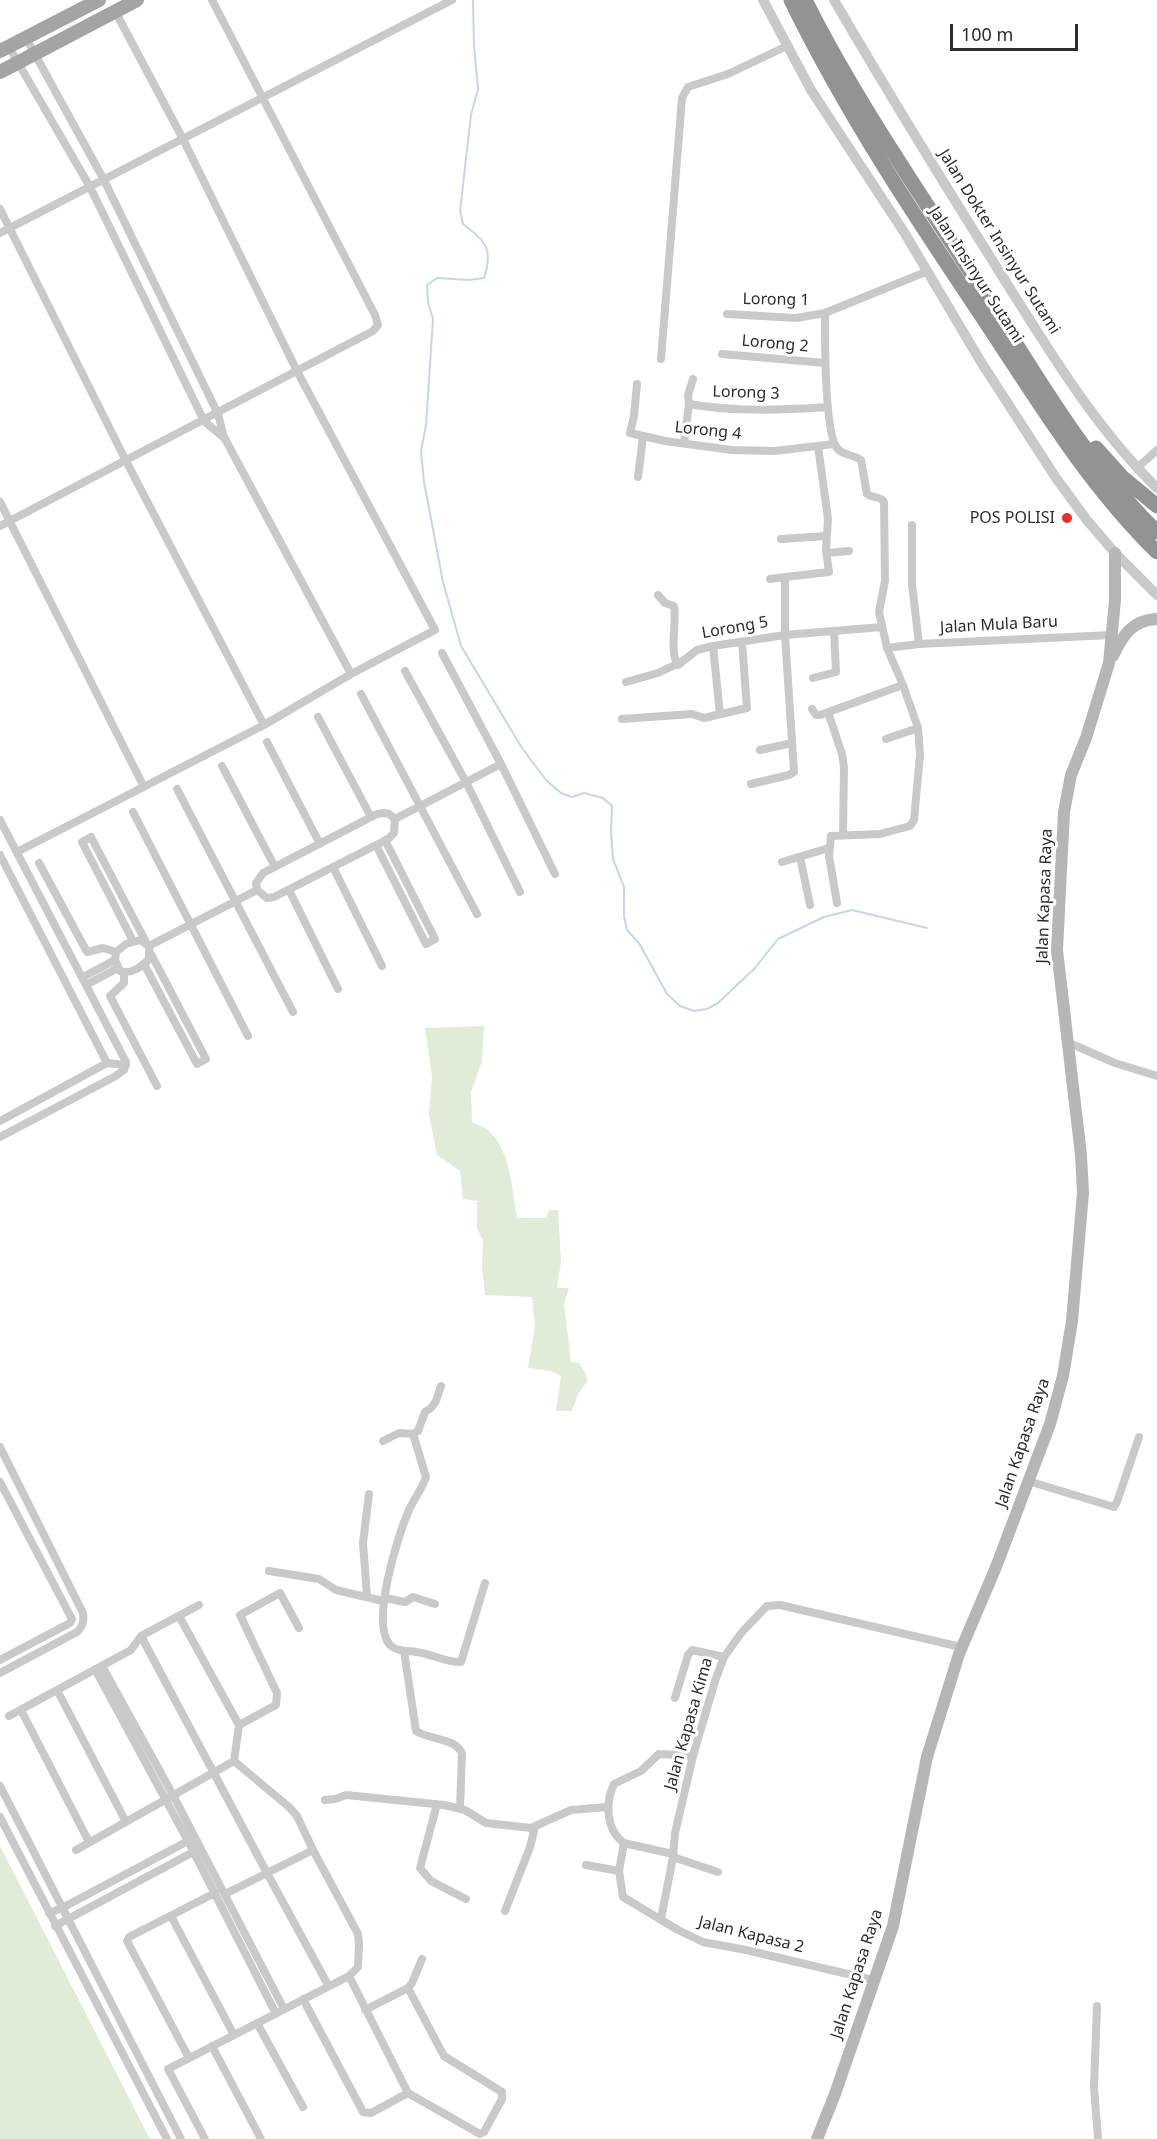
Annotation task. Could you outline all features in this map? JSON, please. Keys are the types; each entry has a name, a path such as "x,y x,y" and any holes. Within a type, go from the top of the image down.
{"highway":[{"path":"780,0 819,58"},
{"name":"Jalan Insinyur Sutami","path":"791,0 819,58 939,253 1075,458 1120,515 1157,552"},
{"name":"Jalan Insinyur Sutami","path":"805,0 848,78 1077,436 1110,482 1157,532"},
{"path":"1039,378 1082,433 1122,477 1157,506"},
{"path":"1120,515 1157,566"}],"main road":[{"path":"4,49 99,0"},
{"path":"0,72 137,0"},
{"name":"Jalan Kapasa Raya","path":"817,2139 835,2094 893,1926 929,1749 961,1647 996,1567 1050,1424 1063,1376 1072,1321 1082,1204 1081,1155 1057,950 1064,812 1071,776 1086,738 1109,663 1115,553"},
{"name":"Jalan Kapasa Raya","path":"1109,663 1127,631 1136,624 1157,619"}],"street":[{"path":"0,526 218,414 373,331 378,325 375,315 212,0"},
{"path":"0,233 452,0"},
{"path":"763,0 811,90 928,271 981,362 1056,478 1115,553 1157,595"},
{"name":"Jalan Dokter Insinyur Sutami","path":"834,0 948,191 1061,369 1091,411 1137,468 1157,488"},
{"path":"17,852 264,725 351,674 435,630 297,371 183,139 115,11"},
{"path":"26,38 104,180 146,263 218,414 224,437 351,674"},
{"path":"661,359 682,98 688,87 739,70 787,46"},
{"path":"4,49 18,63 90,188 204,421 224,437"},
{"path":"0,209 126,461 264,725"},
{"name":"Lorong 1","path":"727,314 796,318 825,313 928,271"},
{"path":"825,313 828,407 834,444 846,455 856,456 861,460 867,494 880,497 884,502 885,581 879,612 887,648 918,728 920,755 913,824 880,834 831,836 829,848 837,903"},
{"name":"Lorong 2","path":"722,354 825,363"},
{"name":"Lorong 3","path":"693,379 688,404 783,410 828,407"},
{"name":"Lorong 4","path":"637,384 634,416 628,437 643,437 732,450 775,451 834,444"},
{"path":"684,443 688,404"},
{"path":"638,477 643,437"},
{"path":"770,579 828,574 826,536 828,519 818,446"},
{"path":"1137,468 1157,450"},
{"path":"0,502 144,787"},
{"path":"912,525 912,584 919,644"},
{"path":"781,539 826,536"},
{"path":"826,552 849,551"},
{"path":"751,784 793,774 785,635 785,577"},
{"path":"658,596 664,603 674,605 675,608 674,648 677,664"},
{"name":"Lorong 5","path":"626,682 658,673 684,662 697,650 713,646 785,635 882,627"},
{"path":"813,678 836,672 834,632"},
{"name":"Jalan Mula Baru","path":"887,648 919,644 1112,635"},
{"path":"622,719 692,714 704,718 747,707 742,642"},
{"path":"713,646 720,714"},
{"path":"442,653 501,764 555,874"},
{"path":"405,671 466,782 520,891"},
{"path":"812,709 817,715 903,685"},
{"path":"361,694 477,914"},
{"path":"828,712 844,767 843,835"},
{"path":"318,717 371,817"},
{"path":"886,739 918,728"},
{"path":"267,742 320,844"},
{"path":"760,750 792,743"},
{"path":"395,819 501,764"},
{"path":"222,766 275,867"},
{"path":"177,789 294,1012"},
{"path":"133,812 248,1036"},
{"path":"384,813 395,819 394,833 380,843 289,890 267,898 257,890 258,878 275,867 371,817 384,813"},
{"path":"0,820 126,1059 124,1070 114,1077 0,1137"},
{"path":"133,941 82,842 91,837 206,1059 197,1064 144,964"},
{"path":"380,843 435,939 426,944 380,843"},
{"path":"782,862 829,848"},
{"path":"800,857 810,905"},
{"path":"1,858 107,1063"},
{"path":"39,863 87,952 103,948 118,963 124,983 110,996 157,1086"},
{"path":"333,867 382,966"},
{"path":"148,947 257,890"},
{"path":"289,890 338,989"},
{"path":"84,981 118,963 133,941 140,940 148,947 149,959 144,964 118,963"},
{"path":"1067,1042 1114,1064 1157,1076"},
{"path":"0,1121 107,1063 126,1065"},
{"path":"383,1441 399,1433 413,1434 418,1431 425,1412 436,1401 441,1386"},
{"path":"413,1434 426,1477 409,1511 397,1545 384,1600 382,1622 384,1635 390,1645 404,1651 419,1652 461,1662 485,1583"},
{"path":"1028,1481 1114,1507 1139,1437"},
{"path":"0,1447 83,1613 84,1622 77,1632 0,1673"},
{"path":"0,1482 72,1621"},
{"path":"367,1596 363,1543 369,1494"},
{"path":"269,1571 319,1579 336,1590 384,1600 405,1602 413,1597 435,1604"},
{"path":"239,1725 276,1705 278,1699 240,1615 280,1593 299,1628"},
{"path":"9,1716 131,1650 141,1636 199,1605"},
{"name":"Jalan Kapasa Kima","path":"661,1919 675,1833 693,1756 715,1681 724,1657 760,1612 773,1605 961,1647"},
{"path":"179,1616 239,1725 234,1761"},
{"path":"0,1660 72,1621 84,1622"},
{"path":"141,1636 328,1986"},
{"path":"675,1698 688,1655 692,1650 724,1657"},
{"path":"404,1651 416,1731 452,1744 460,1749 462,1754 459,1808"},
{"path":"99,1667 191,1840 225,1894 280,2012"},
{"path":"57,1690 126,1822"},
{"path":"21,1710 89,1842"},
{"path":"693,1756 665,1753 655,1755 641,1771 614,1782 607,1805 615,1834 624,1843 673,1855 718,1872"},
{"path":"76,1850 234,1761"},
{"path":"205,2139 168,2069 349,1976 358,1967 358,1934 297,1816 234,1761"},
{"path":"0,1786 181,2139"},
{"path":"326,1800 346,1795 437,1804 459,1808 486,1823 535,1827 571,1810 607,1805"},
{"path":"437,1804 420,1868 430,1881 466,1899"},
{"path":"0,1817 166,2139"},
{"path":"505,1911 530,1847 535,1827"},
{"path":"48,1913 62,1908 191,1840"},
{"name":"Jalan Kapasa 2","path":"624,1843 620,1871 623,1898 678,1930 703,1942 873,1980"},
{"path":"197,1850 215,1893 280,2012"},
{"path":"56,1926 197,1850"},
{"path":"225,1894 313,1850"},
{"path":"586,1865 620,1871"},
{"path":"189,2058 127,1944 129,1937 215,1893"},
{"path":"171,1916 234,2035"},
{"path":"366,2010 408,1988 422,1959"},
{"path":"349,1976 408,2093 480,2134 484,2132 503,2095 499,2088 444,2056 408,1988"},
{"path":"303,1999 363,2112 370,2113 408,2093"},
{"path":"1097,2006 1094,2087 1098,2139"},
{"path":"257,2023 303,2107"},
{"path":"212,2046 261,2139"}],"green space":[{"path":"484,1026 482,1061 471,1092 472,1122 489,1131 502,1150 509,1172 517,1218 546,1218 549,1210 558,1210 561,1262 557,1288 569,1288 564,1304 571,1362 579,1363 586,1374 587,1382 578,1394 572,1411 556,1411 561,1376 551,1371 528,1368 535,1327 532,1297 485,1295 482,1268 483,1240 477,1229 477,1201 463,1199 460,1171 437,1155 429,1114 432,1077 425,1028"},
{"path":"0,1846 150,2139 0,2139"}],"waterway":[{"path":"473,0 478,89 471,115 460,211 463,224 486,246 487,268 484,278 469,280 437,278 427,285 428,302 433,319 426,425 421,451 424,482 443,582 461,646 522,748 546,780 561,793 572,797 584,793 603,798 612,806 613,859 624,887 624,916 627,930 639,943 667,994 680,1006 694,1011 707,1009 718,1003 755,968 778,939 824,917 852,910 927,928"}],"place":[{"name":"POS POLISI","path":"1067,518"}]}
